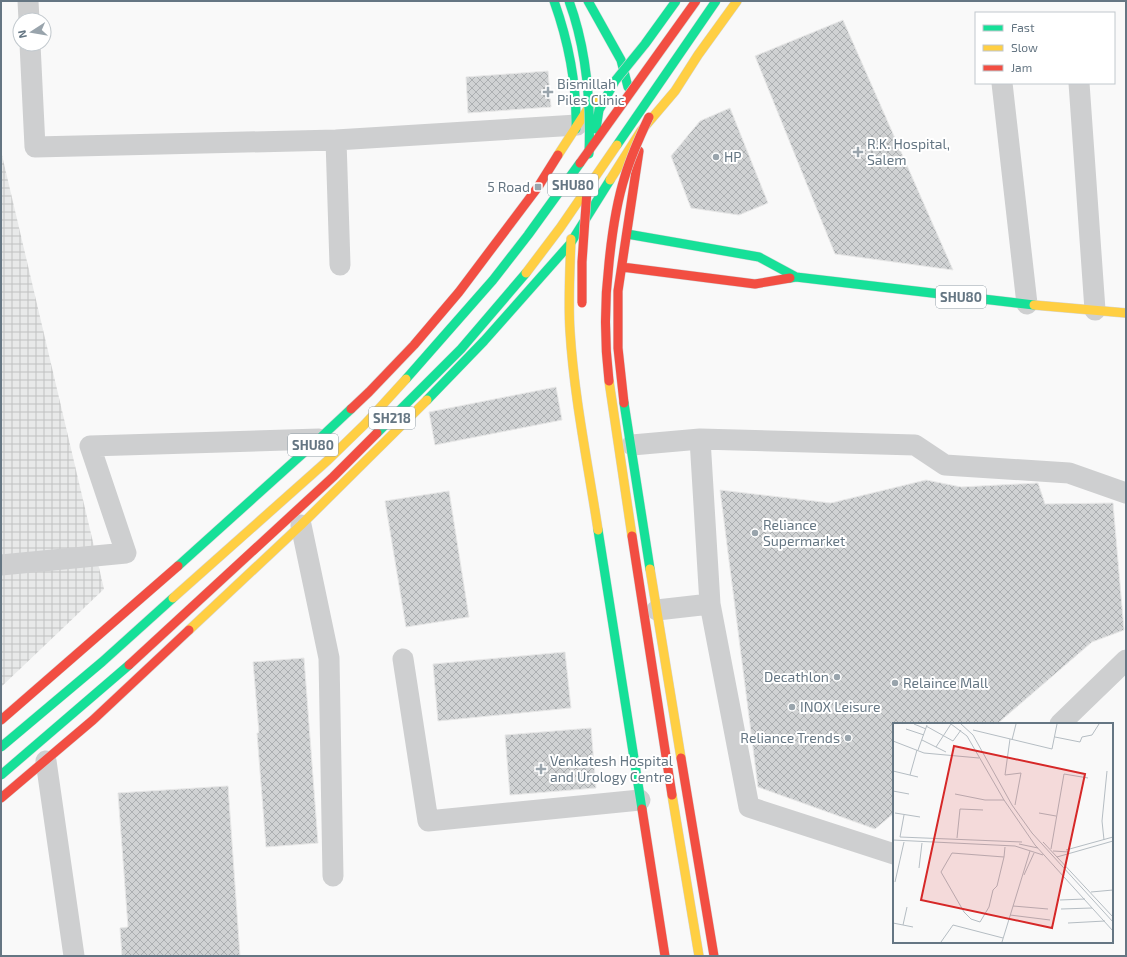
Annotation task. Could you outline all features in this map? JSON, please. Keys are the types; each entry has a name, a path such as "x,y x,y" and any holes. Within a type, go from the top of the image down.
{"main road":[{"path":"554,1 565,33 572,72 576,99 576,133"},
{"path":"569,1 577,24 583,51 588,90 590,124 589,168 582,262 583,310"},
{"path":"588,1 623,57 641,131 618,291 618,348 623,398 632,445 657,610 714,956"},
{"path":"589,168 599,110 615,81 645,44 676,1"},
{"name":"SH218","path":"1,747 102,662 304,483 365,424 437,345 493,280 558,194 696,1"},
{"name":"SH218","path":"1,775 119,674 333,477 460,349 521,279 560,228 716,1"},
{"path":"699,956 668,771 616,430 605,338 606,299 609,256 615,216 634,150 668,83 725,1"},
{"path":"1,798 93,720 301,525 409,419 479,346 570,244 641,131 675,91 698,55 737,1"},
{"path":"576,133 623,57"},
{"name":"SHU80","path":"1,720 153,588 319,439 369,392 414,345 459,292 538,187 576,133"},
{"name":"SHU80","path":"570,244 575,157"},
{"path":"627,234 759,257 796,278"},
{"path":"570,244 570,330 575,381 665,956"},
{"path":"622,267 756,284 796,278"},
{"name":"SHU80","path":"796,278 1027,304 1126,313"}],"street":[{"path":"28,1 29,12"},
{"path":"30,52 35,147 576,133"},
{"path":"1002,84 1027,304"},
{"path":"1078,84 1095,310"},
{"path":"336,140 340,265"},
{"path":"1,565 126,553 90,446 319,439"},
{"path":"700,439 710,604 749,807 893,854"},
{"path":"632,445 700,439 915,445 945,465 1069,473 1126,493"},
{"path":"301,525 329,658 333,876"},
{"path":"657,610 710,604"},
{"path":"403,659 428,821 640,800"},
{"path":"1061,723 1126,660"},
{"path":"46,761 74,956"}],"shaded area":[{"path":"1,151 104,589 1,687"}],"building":[{"path":"843,20 953,270 835,254 755,56"},
{"path":"548,71 551,107 468,113 466,77"},
{"path":"730,108 768,203 739,215 691,208 671,156 700,121"},
{"path":"556,387 562,420 435,445 429,412"},
{"name":"Relaince Mall","path":"926,480 961,487 1038,483 1045,504 1113,503 1124,630 1092,642 998,723 893,723 893,814 875,829 758,787 720,490 831,503"},
{"path":"449,491 469,617 406,627 385,501"},
{"path":"565,652 571,708 438,721 433,664"},
{"path":"304,658 318,843 266,847 253,662"},
{"path":"591,728 596,788 510,795 505,735"},
{"path":"228,786 240,956 122,956 120,928 128,927 118,793"}],"traffic: fast":[{"path":"554,1 564,33 571,64 575,96 576,129"},
{"path":"569,1 584,57 589,115 589,154"},
{"path":"588,1 621,60 628,87"},
{"path":"596,129 599,110 615,81 645,44 676,1"},
{"path":"617,145 716,1"},
{"path":"406,379 493,280 528,235 580,163"},
{"path":"427,400 484,341 570,244 610,180"},
{"path":"627,234 759,257 796,277"},
{"path":"377,433 461,349 526,273"},
{"path":"790,278 796,277 1034,305"},
{"path":"624,403 650,569"},
{"path":"178,566 351,409"},
{"path":"598,530 642,809"},
{"path":"1,747 102,662 173,598"},
{"path":"1,775 129,665"}],"traffic: slow":[{"path":"610,180 641,131 675,91 698,55 737,1"},
{"path":"558,155 595,98"},
{"path":"526,273 560,228 617,145"},
{"path":"571,239 569,308 572,356 578,406 598,530"},
{"path":"1034,305 1126,313"},
{"path":"173,598 327,461 365,424 406,379"},
{"path":"609,381 632,536"},
{"path":"189,630 301,525 427,400"},
{"path":"650,569 681,758"},
{"path":"672,795 699,956"}],"traffic: jam":[{"path":"580,163 696,1"},
{"path":"609,381 605,336 605,308 613,230 619,197 627,169 649,117"},
{"path":"624,403 618,348 618,291 639,151"},
{"path":"351,409 414,345 459,292 538,187 558,155"},
{"path":"582,303 582,262 587,190"},
{"path":"622,267 755,284 790,278"},
{"path":"129,665 333,477 377,433"},
{"path":"632,536 672,795"},
{"path":"1,720 178,566"},
{"path":"1,798 93,720 189,630"},
{"path":"681,758 714,956"},
{"path":"642,809 665,956"}],"place":[{"name":"Bismillah Piles Clinic","path":"548,92"},
{"name":"R.K. Hospital, Salem","path":"858,152"},
{"name":"HP","path":"716,157"},
{"name":"5 Road","path":"538,187"},
{"name":"Reliance Supermarket","path":"755,533"},
{"name":"Decathlon","path":"837,677"},
{"name":"Relaince Mall","path":"895,683"},
{"name":"INOX Leisure","path":"792,707"},
{"name":"Reliance Trends","path":"848,738"},
{"name":"Venkatesh Hospital and Urology Centre","path":"541,769"}]}
